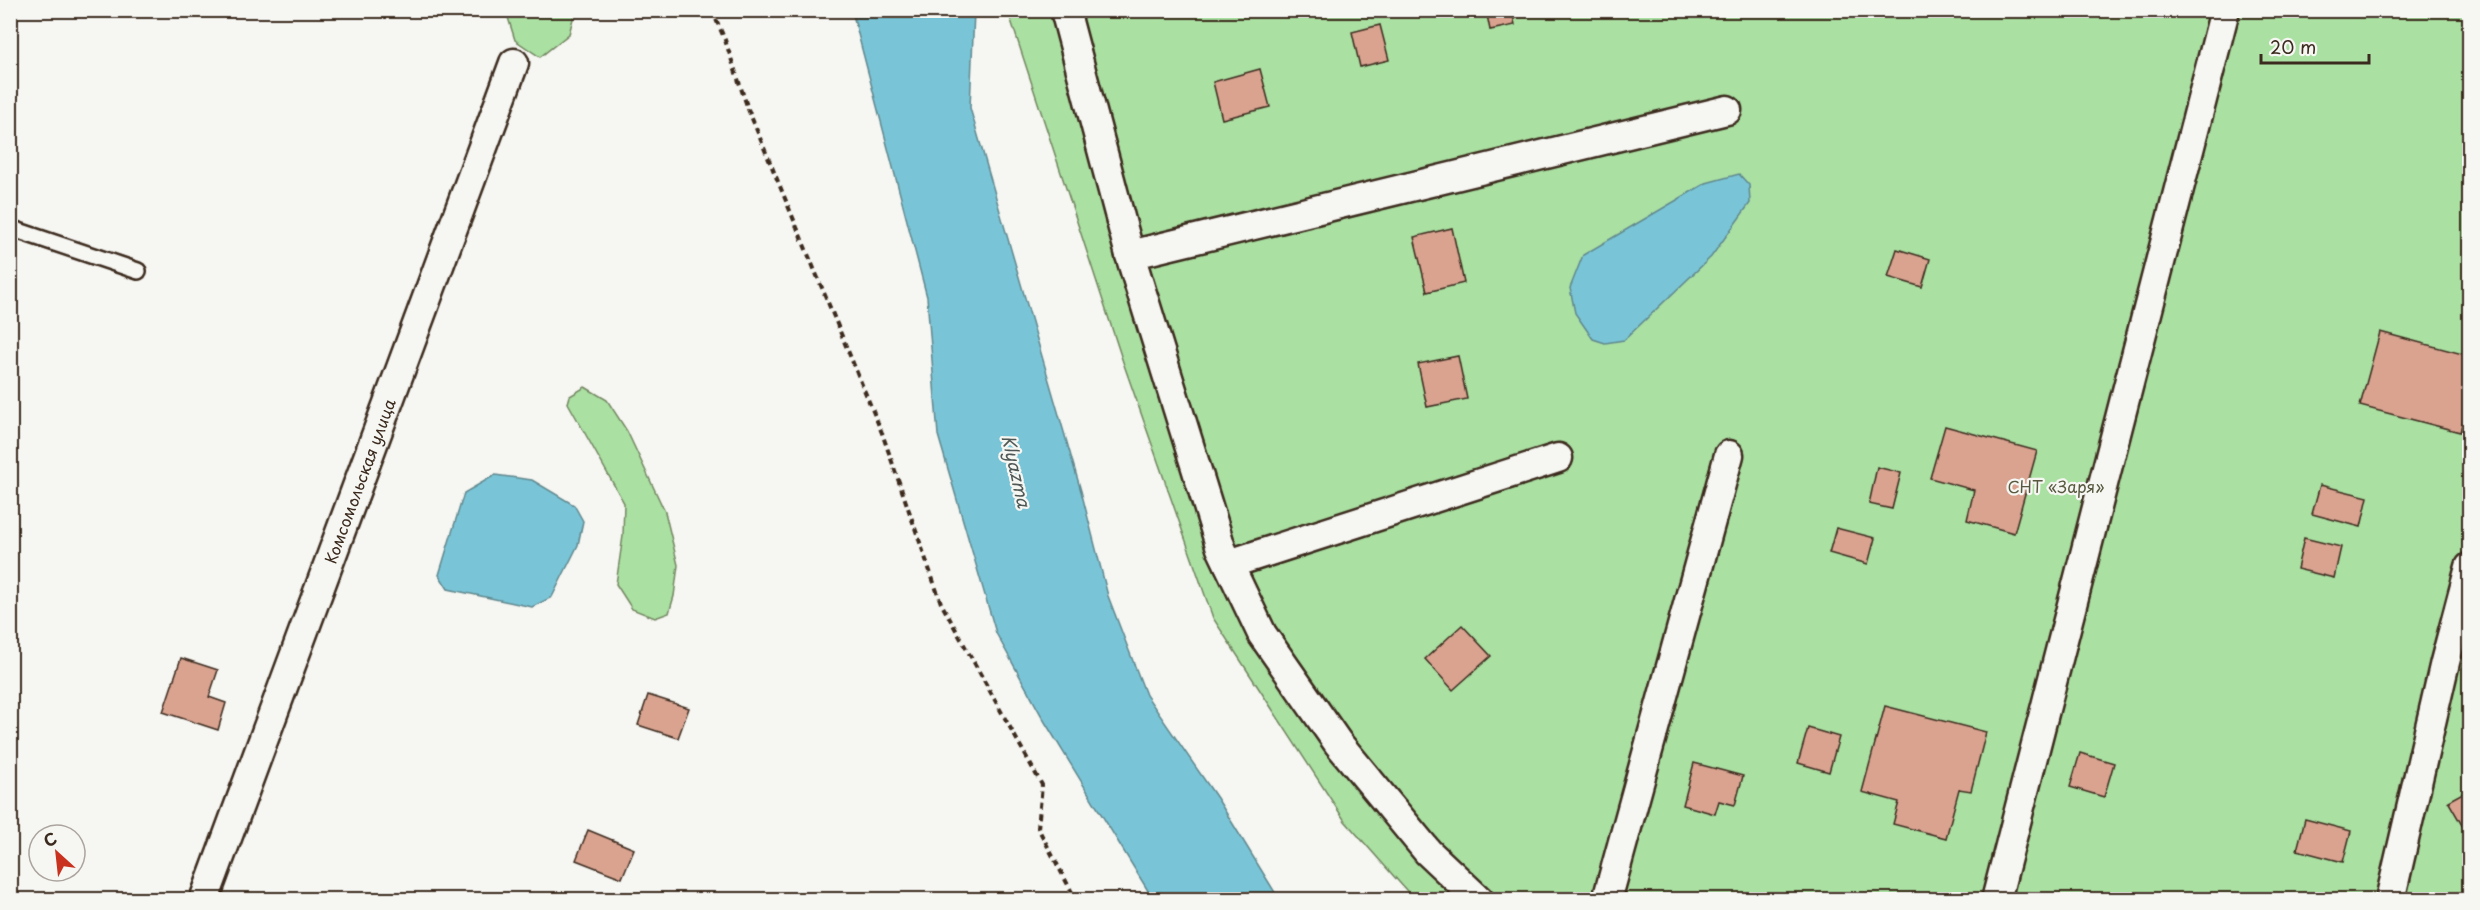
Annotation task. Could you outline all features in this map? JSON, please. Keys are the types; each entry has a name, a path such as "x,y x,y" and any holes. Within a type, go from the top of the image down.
{"street":[{"path":"1065,10 1130,255 1221,548 1262,634 1338,743 1428,852 1479,900"},
{"path":"1996,900 2225,10"},
{"name":"Комсомольская улица","path":"204,900 514,63"},
{"path":"1130,255 1727,110"},
{"path":"1607,900 1729,455"},
{"path":"1229,564 1558,458"},
{"path":"2390,900 2457,657 2469,567"}],"lane":[{"path":"10,228 138,271"}],"path":[{"path":"712,10 725,40 748,109 882,433 941,603 1042,785 1038,828 1076,900"}],"green space":[{"path":"506,11 575,11 569,34 540,57 515,40"},
{"name":"СНТ «Заря»","path":"1008,11 2469,11 2469,899 1414,899 1345,821 1213,618 1123,362"},
{"path":"585,387 607,400 627,431 665,512 678,565 669,613 655,618 632,609 616,584 623,536 624,503 568,403 570,396"}],"water":[{"name":"Klyazma","path":"852,11 974,11 970,108 1081,491 1108,596 1146,695 1217,798 1279,899 1153,899 1045,722 996,633 938,435 927,297"},
{"path":"1739,174 1749,185 1750,203 1711,257 1624,340 1605,343 1593,339 1575,313 1570,288 1583,255 1706,183"},
{"path":"495,475 532,480 574,505 583,521 578,545 552,597 532,607 448,589 439,575 464,493"}],"building":[{"path":"1486,10 1512,10 1515,25 1490,30"},
{"path":"1380,25 1389,60 1360,67 1352,32"},
{"path":"1260,69 1270,107 1222,119 1213,82"},
{"path":"1452,228 1464,283 1427,292 1414,237"},
{"path":"1897,249 1930,259 1922,287 1888,277"},
{"path":"2380,332 2470,356 2470,395 2460,432 2360,406"},
{"path":"1458,356 1467,399 1427,407 1418,364"},
{"path":"1945,426 2037,451 2014,533 1967,520 1974,490 1930,478"},
{"path":"1877,467 1901,473 1892,509 1869,504"},
{"path":"2320,485 2368,497 2361,527 2312,514"},
{"path":"1836,528 1875,538 1868,564 1829,553"},
{"path":"2304,538 2341,547 2334,578 2297,569"},
{"path":"1462,625 1491,656 1453,690 1425,659"},
{"path":"181,658 218,670 209,697 226,703 218,730 163,712"},
{"path":"648,695 689,708 678,738 638,725"},
{"path":"1885,706 1986,732 1971,791 1959,789 1946,838 1893,824 1899,802 1862,792"},
{"path":"1808,728 1839,737 1829,772 1798,763"},
{"path":"2080,753 2114,763 2104,797 2070,787"},
{"path":"1694,763 1743,776 1735,805 1719,801 1715,814 1683,805"},
{"path":"2470,789 2470,839 2448,801"},
{"path":"2305,819 2351,831 2343,862 2297,850"},
{"path":"588,830 634,849 622,878 576,860"}]}
